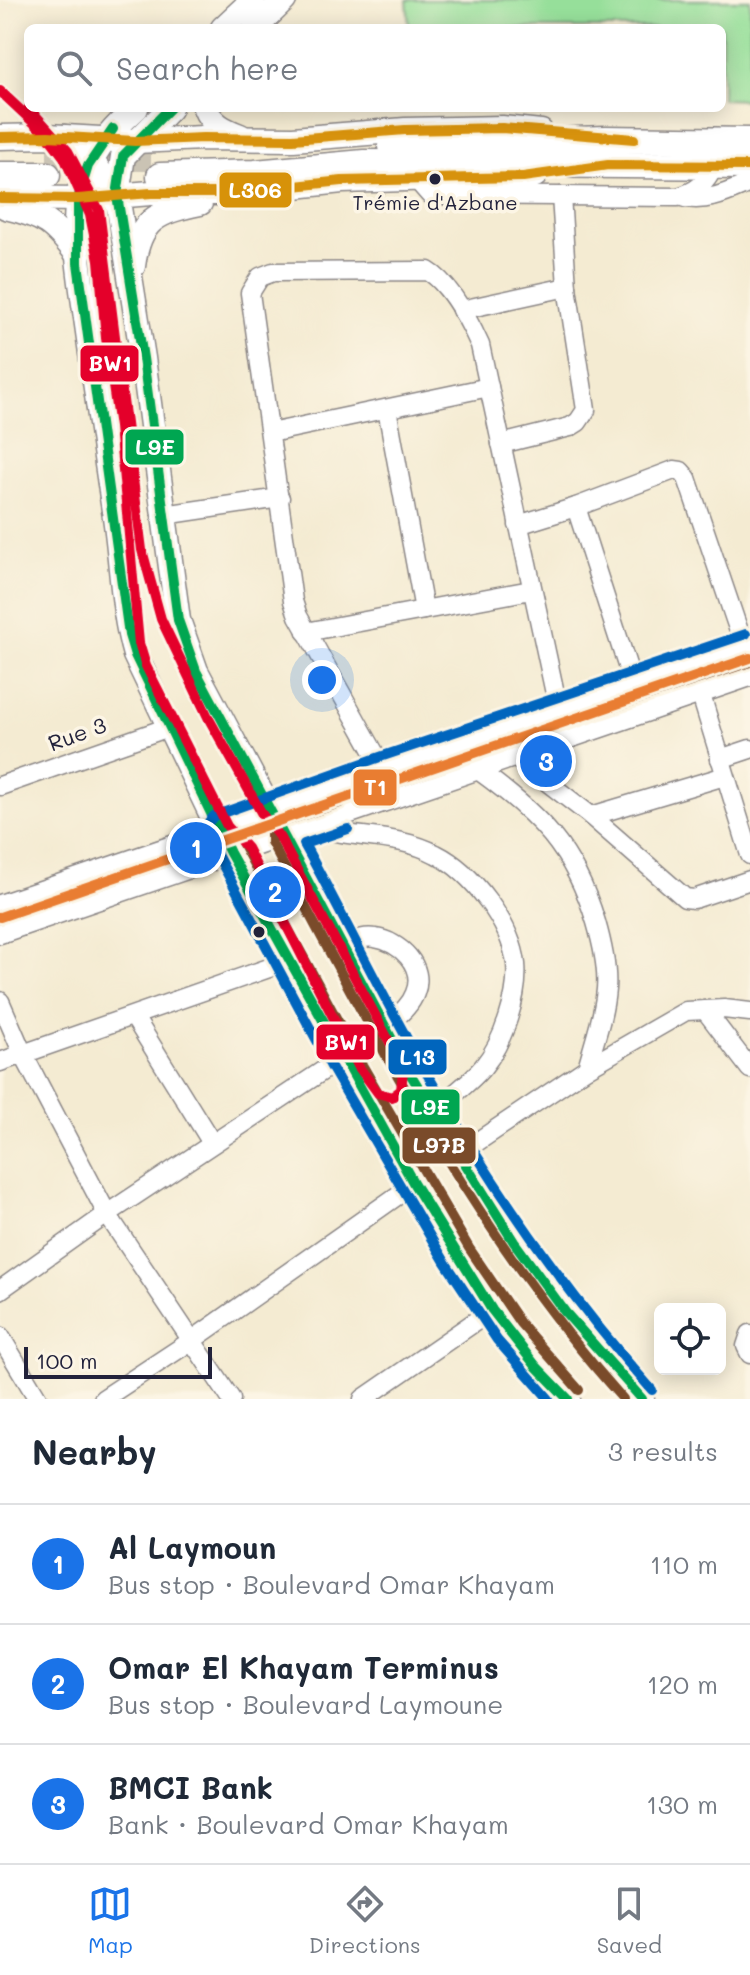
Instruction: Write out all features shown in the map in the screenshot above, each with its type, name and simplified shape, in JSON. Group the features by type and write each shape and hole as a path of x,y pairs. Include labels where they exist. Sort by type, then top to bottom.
{"highway":[{"path":"157,176 260,158 355,148 606,139 750,141"},
{"path":"0,157 58,152"},
{"path":"0,175 58,152"},
{"path":"157,176 255,173 364,163 750,166"}],"main road":[{"path":"227,24 253,0"},
{"path":"259,24 284,0"},
{"path":"58,152 128,112"},
{"path":"133,112 105,161 78,255 129,635 135,655 230,853 414,1184 492,1310 536,1366 568,1399"},
{"path":"0,198 33,198 105,161 165,112"},
{"path":"208,112 224,130 246,138"},
{"path":"0,137 105,161 246,138 293,139 405,130 502,128 606,139"},
{"path":"105,161 131,178 157,176 229,193"},
{"path":"105,161 117,195 178,620 186,648 386,1027 459,1154 514,1242 557,1301 595,1349 642,1399"},
{"path":"105,161 117,195"},
{"path":"131,280 136,246 143,229 154,217 165,210 229,193 342,181 523,177 608,165"},
{"path":"117,195 157,176"},
{"path":"0,205 48,220 78,255"}],"street":[{"path":"678,197 697,191 714,166"},
{"path":"416,179 430,195 678,197 697,200 727,195 750,183"},
{"path":"501,444 570,427 584,415 586,406 567,287 561,196"},
{"path":"384,770 306,632 293,601 250,293 260,277 273,272 428,271 441,282 471,323 480,345 559,712"},
{"path":"461,310 567,287"},
{"path":"270,433 489,387"},
{"path":"387,409 424,610"},
{"path":"0,904 384,770 748,648 687,478 681,471 674,470 518,525"},
{"path":"164,515 280,498"},
{"path":"576,507 634,687"},
{"path":"306,632 531,590"},
{"path":"0,934 750,677"},
{"path":"701,695 722,767 745,819 750,855"},
{"name":"Rue 3","path":"0,786 169,727"},
{"path":"591,816 722,767 750,749"},
{"path":"516,758 591,816 685,898 694,899 750,880"},
{"path":"478,770 520,801 547,828 570,857 589,897 603,945 606,988 587,1068"},
{"path":"312,827 402,842 436,853 488,899 505,930 516,964 512,1005 500,1039 485,1066 433,1111"},
{"path":"343,945 364,937 393,943 414,966 416,992 405,1009 386,1027"},
{"path":"0,1062 289,961"},
{"path":"0,1001 23,1054 107,1214 231,1399"},
{"path":"705,1010 750,1069"},
{"path":"459,1154 587,1068 686,1011 750,1012"},
{"path":"134,1017 212,1143"},
{"path":"0,1290 107,1214 342,1058"},
{"path":"103,1399 414,1184"},
{"path":"363,1399 492,1310"},
{"path":"750,1334 746,1346 750,1354"},
{"path":"0,1336 38,1399"}],"green space":[{"path":"407,0 750,0 750,100 726,99 726,24 409,24"}],"tunnel":[{"path":"47,157 160,158"}],"transit line":[{"name":"BW1","path":"0,91 48,136 64,157 90,215 99,260 119,427 139,643 146,666 227,826 247,848 358,1066 378,1093 392,1097 401,1090 403,1071 395,1052 280,838 262,814 209,719 161,619 142,550 99,210 68,151 33,112"},
{"name":"L9E","path":"166,112 123,156 117,195 143,358 178,620 196,671 411,1075 459,1154 514,1242 565,1312 642,1399"},
{"name":"L306","path":"0,137 48,136 135,141 293,139 405,130 502,128 634,139"},
{"name":"L9E","path":"113,129 88,166 78,199 78,263 129,635 135,655 230,853 414,1184 492,1310 536,1366 568,1399"},
{"name":"L306","path":"0,198 78,199 151,193 229,193 342,181 523,177 608,165 750,166"},
{"name":"L13","path":"549,1399 497,1340 445,1262 330,1065 207,836 206,825 214,816 380,757 746,634"},
{"name":"T1","path":"0,917 750,658"},
{"name":"L97B","path":"579,1390 520,1323 469,1248 354,1051 239,837 389,783 750,662"},
{"name":"L97B","path":"340,803 277,824 271,831 271,842 389,1060 474,1201 569,1335 623,1399"},
{"name":"L13","path":"348,829 304,844 401,1027 441,1098 524,1228 586,1311 652,1390"}],"place":[{"name":"Trémie d'Azbane","path":"435,179"},
{"name":"BMCI Bank","path":"546,761"},
{"name":"Al Laymoun","path":"196,848"},
{"name":"Omar El Khayam Terminus","path":"275,892"}]}
